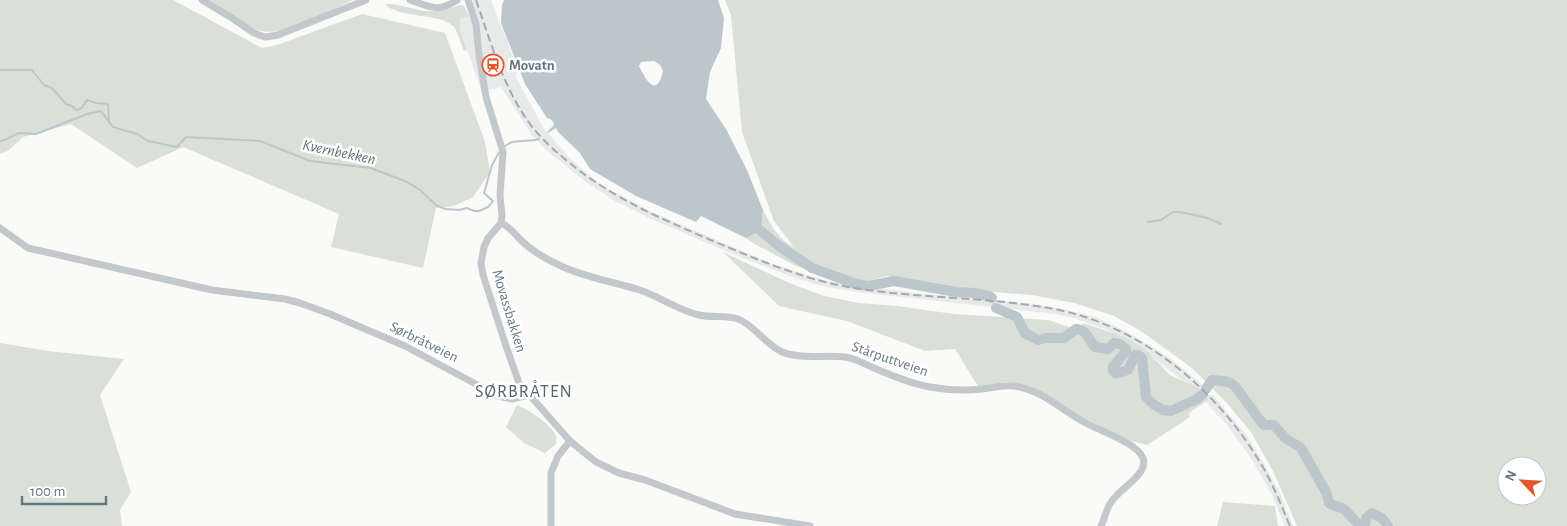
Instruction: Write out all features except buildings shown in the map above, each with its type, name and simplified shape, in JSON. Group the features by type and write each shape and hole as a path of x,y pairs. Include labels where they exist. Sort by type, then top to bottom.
{"street":[{"path":"202,0 254,33 266,37 278,35 366,0"},
{"path":"410,0 440,9 447,7 457,0"},
{"path":"468,0 476,24 486,97 502,150 501,222"},
{"name":"Movassbakken","path":"501,222 488,238 480,263 515,374 519,383 529,395"},
{"name":"Stårputtveien","path":"501,222 509,227 531,249 562,267 639,290 699,315 722,316 739,320 747,324 765,341 786,353 847,357 905,380 929,387 971,389 1015,386 1050,400 1084,422 1128,445 1139,452 1142,457 1144,462 1142,470 1113,498 1101,526"},
{"name":"Sørbråtveien","path":"0,228 28,248 212,290 285,298 330,314 405,346 498,396 512,399 529,395"},
{"path":"529,395 570,441 596,462 619,473 645,480 735,514 810,526"},
{"path":"551,526 551,473 558,456 570,441"}],"shaded area":[{"path":"0,0 173,0 262,48 277,45 362,14 445,33 485,142 490,172 473,197 454,206 436,208 423,268 331,247 339,214 183,147 137,168 71,124 23,137 8,151 0,154"},
{"path":"205,0 353,0 318,18 292,28 267,32 255,29 236,20"},
{"path":"471,0 491,0 518,69 516,77 544,129 571,159 606,188 652,212 773,264 827,281 915,293 1027,303 1096,317 1123,330 1171,359 1204,386 1203,389 1209,395 1213,395 1247,436 1259,455 1279,491 1293,526 1285,526 1272,495 1253,461 1227,425 1205,401 1147,352 1105,329 1056,314 864,293 826,287 798,279 730,253 615,201 586,182 545,149 532,135 501,87 482,92 460,30 460,19 476,14"},
{"path":"504,0 718,0 724,18 721,48 710,72 706,99 726,129 747,170 763,210 761,231 746,238 701,216 696,222 636,196 590,169 580,153 556,128 548,133 554,123 547,118 525,84 501,23","holes":["654,61 660,65 663,71 660,79 657,84 651,84 639,66 641,62"]},
{"path":"725,0 1567,0 1567,526 1297,526 1273,471 1251,432 1225,401 1192,368 1141,331 1114,316 1074,303 1032,295 967,290 887,276 864,282 834,276 827,272 831,276 796,266 751,242 746,238 761,231 763,210 780,236 794,247 774,221 742,132 731,15"},
{"path":"385,4 424,11 441,11 461,5 464,6 469,16 460,19 460,30 467,50 464,51 453,26 447,22 399,12"},
{"path":"723,252 787,282 824,296 859,303 954,314 1048,320 1078,330 1083,323 1124,337 1145,349 1170,375 1200,389 1208,400 1189,413 1190,417 1147,445 1127,440 1018,384 1004,382 979,388 955,349 925,351 847,321 779,306"},
{"path":"0,343 48,351 124,359 100,395 131,492 120,510 122,526 0,526"},
{"path":"517,405 539,418 554,432 556,444 545,453 524,443 506,427"},
{"path":"1223,502 1275,506 1278,526 1217,526"}],"waterway":[{"path":"0,70 32,70 44,85 52,88 66,104 76,110 82,108 87,100 108,104 109,123"},
{"name":"Kvernbekken","path":"0,141 19,133 36,134 87,114 101,111 113,127 137,134 148,141 177,147 186,137 260,141 310,161 371,168 407,182 420,190 436,205 445,209 459,210 467,208 474,211 488,207 493,201 484,193 492,165 500,151"},
{"name":"Kvernbekken","path":"503,148 516,141 539,139"},
{"path":"1148,222 1161,220 1173,212 1180,212 1208,218 1221,224"},
{"path":"761,231 779,246 812,268 856,284 868,286 894,281 956,292 974,293 992,298"},
{"path":"996,308 1017,317 1025,333 1038,340 1064,338 1076,329 1083,331 1095,347 1108,349"},
{"path":"1108,349 1114,343 1126,349 1113,367 1115,373 1128,370 1135,355 1142,358 1146,397 1163,410 1171,411 1197,399 1203,394"},
{"path":"1206,389 1212,380 1227,382 1235,386 1264,425 1274,425 1285,438 1301,448 1326,492 1329,503 1344,509 1360,526"},
{"path":"1365,526 1366,518 1372,513 1382,518 1388,526"}],"railway":[{"path":"476,0 505,80 530,124 544,141 560,155 604,188 657,216 713,241 804,276 861,289 910,295 985,300 1059,310 1090,319 1120,331 1149,347 1176,366 1201,388 1223,412 1261,464 1290,526"}],"place":[{"name":"Movatn","path":"493,65"}],"district":[{"name":"SØRBRÅTEN","path":"524,392"}]}
